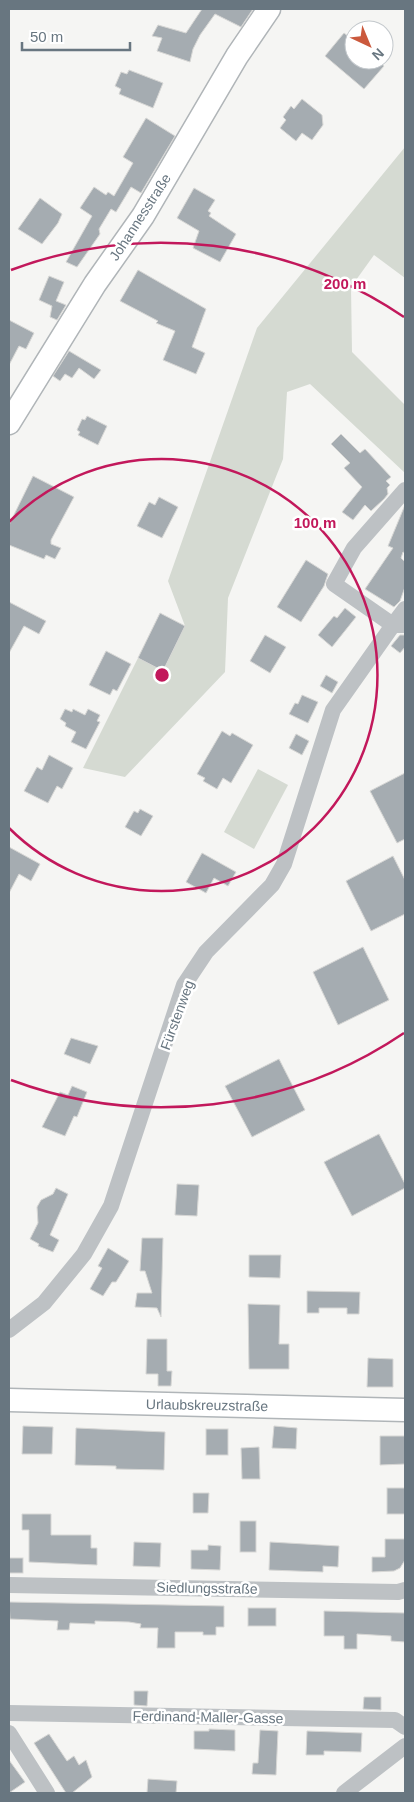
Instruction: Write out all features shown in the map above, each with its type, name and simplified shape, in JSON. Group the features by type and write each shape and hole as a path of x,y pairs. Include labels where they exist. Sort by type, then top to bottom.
{"main road":[{"name":"Johannesstraße","path":"9,423 95,284 143,216 237,56 269,9"},
{"name":"Urlaubskreuzstraße","path":"9,1400 405,1410"}],"street":[{"path":"399,625 334,584 354,548 405,490"},
{"name":"Fürstenweg","path":"9,1330 44,1303 84,1254 111,1206 184,985 206,952 272,885 284,864 333,710 399,625 405,609"},
{"name":"Siedlungsstraße","path":"9,1585 398,1592 405,1590"},
{"name":"Ferdinand-Maller-Gasse","path":"9,1713 395,1720 405,1727"},
{"path":"9,1733 47,1793"},
{"path":"344,1793 405,1746"}],"shaded area":[{"path":"405,147 405,278 374,255 351,287 352,352 405,405 405,473 310,384 287,392 283,459 228,598 225,672 125,777 83,768 138,658 163,671 185,626 168,581 257,328"},
{"path":"258,769 288,785 254,849 224,832"}],"building":[{"path":"202,9 253,9 241,27 215,14 200,35 193,49 190,62 157,51 162,38 152,36 158,25 186,33"},
{"path":"344,33 344,70 381,70 364,89 325,56"},
{"path":"129,70 163,83 153,108 119,94 121,89 115,86 121,72 127,74"},
{"path":"302,99 322,115 323,125 312,140 302,133 296,141 280,128 286,120 283,117 291,106 294,109"},
{"path":"146,118 175,136 141,193 131,187 116,212 111,209 99,229 100,234 77,267 66,262 92,216 80,208 94,187 106,195 108,192 114,196 133,163 123,157"},
{"path":"194,188 215,200 208,211 211,213 209,216 236,234 220,262 193,248 199,231 177,218"},
{"path":"40,198 62,214 58,223 42,244 18,229"},
{"path":"138,270 206,309 192,347 205,353 196,374 163,360 175,331 156,323 158,321 120,301"},
{"path":"49,276 64,282 56,301 66,305 57,320 50,317 52,306 39,300"},
{"path":"9,320 34,333 26,349 19,346 9,365"},
{"path":"69,351 101,370 94,379 79,368 72,378 65,374 60,381 53,376"},
{"path":"87,416 107,426 98,445 78,435 80,432 77,430 82,419 85,420"},
{"path":"341,434 360,453 365,449 391,477 386,481 390,485 387,488 388,494 384,499 371,511 365,505 353,520 342,512 362,487 344,468 350,463 331,444"},
{"path":"33,476 74,497 51,540 51,544 61,548 55,559 46,555 44,559 9,545 9,525"},
{"path":"159,497 178,507 162,538 137,526 149,502 155,505"},
{"path":"405,505 405,553 403,552 401,558 405,562 405,587 400,601 394,607 365,589 393,548 388,546"},
{"path":"306,560 328,574 324,586 301,622 277,607"},
{"path":"9,602 46,621 39,634 24,626 9,653"},
{"path":"345,608 356,617 332,647 318,635 334,616 337,618"},
{"path":"160,613 185,626 163,671 138,658"},
{"path":"265,635 286,647 270,673 250,661"},
{"path":"400,635 405,635 405,647 400,653 391,646"},
{"path":"106,651 131,664 117,691 113,689 110,695 89,685"},
{"path":"326,675 338,682 332,693 320,686"},
{"path":"302,695 318,702 308,723 289,714 295,703 298,704"},
{"path":"65,709 72,712 73,709 85,715 88,709 100,715 97,721 100,722 86,749 71,742 76,732 65,726 66,723 60,719"},
{"path":"222,731 230,736 232,733 253,745 231,783 223,778 217,789 203,781 205,778 197,774"},
{"path":"296,734 309,741 302,755 289,748"},
{"path":"49,755 73,768 62,789 57,786 48,803 24,791 37,767 42,770"},
{"path":"405,773 405,839 397,843 370,791"},
{"path":"140,809 153,816 141,836 125,827 134,811 138,813"},
{"path":"9,847 40,864 31,881 19,874 9,893"},
{"path":"202,853 236,872 228,886 214,878 206,893 186,882"},
{"path":"393,856 405,880 405,914 371,931 346,881"},
{"path":"363,947 389,1000 338,1025 313,972"},
{"path":"71,1038 98,1046 90,1064 64,1054"},
{"path":"279,1059 305,1110 252,1137 225,1086"},
{"path":"72,1086 87,1092 77,1117 74,1116 65,1136 42,1127 60,1092 68,1095"},
{"path":"379,1134 405,1184 405,1188 352,1216 324,1162"},
{"path":"177,1184 199,1185 197,1216 175,1215"},
{"path":"56,1188 68,1194 50,1235 59,1240 53,1252 38,1246 39,1244 30,1239 38,1223 37,1207 41,1200 53,1194"},
{"path":"142,1238 163,1238 161,1317 157,1308 135,1307 137,1293 152,1293 145,1271 140,1271"},
{"path":"108,1248 129,1261 116,1282 112,1282 103,1296 90,1289 102,1268 98,1266"},
{"path":"249,1255 281,1255 280,1278 249,1277"},
{"path":"307,1291 360,1292 359,1314 347,1314 347,1308 319,1308 319,1313 307,1313"},
{"path":"248,1304 280,1305 279,1344 289,1344 289,1369 249,1369"},
{"path":"147,1339 167,1339 167,1371 172,1371 171,1386 158,1386 158,1374 146,1374"},
{"path":"368,1358 393,1359 393,1387 367,1387"},
{"path":"23,1426 53,1427 52,1454 22,1454"},
{"path":"274,1426 297,1428 296,1449 272,1448"},
{"path":"76,1428 165,1432 164,1470 116,1469 116,1466 75,1465"},
{"path":"206,1429 228,1429 228,1455 206,1455"},
{"path":"380,1436 405,1436 405,1464 380,1465"},
{"path":"259,1447 260,1479 242,1479 241,1448"},
{"path":"387,1488 405,1488 405,1514 387,1514"},
{"path":"193,1493 209,1493 208,1513 193,1513"},
{"path":"22,1514 51,1514 51,1535 91,1535 91,1548 97,1548 97,1565 29,1562 29,1530 22,1530"},
{"path":"240,1521 256,1521 256,1552 240,1552"},
{"path":"385,1539 405,1539 405,1560 400,1568 394,1571 372,1572 372,1557 385,1557"},
{"path":"134,1542 161,1543 160,1567 133,1566"},
{"path":"270,1542 339,1546 338,1567 323,1566 323,1572 269,1570"},
{"path":"208,1545 221,1546 220,1570 191,1569 191,1550 208,1550"},
{"path":"9,1558 23,1558 23,1573 9,1573"},
{"path":"9,1602 224,1606 224,1627 216,1627 216,1635 203,1635 203,1632 175,1632 175,1648 157,1648 158,1628 140,1628 141,1624 129,1622 95,1621 95,1624 70,1623 69,1630 57,1630 58,1621 10,1619"},
{"path":"248,1608 276,1608 276,1626 248,1626"},
{"path":"324,1611 405,1613 405,1642 391,1641 391,1636 357,1634 357,1649 344,1649 344,1636 324,1636"},
{"path":"134,1691 148,1691 147,1706 134,1705"},
{"path":"364,1697 381,1697 381,1710 363,1709"},
{"path":"209,1729 235,1730 235,1751 194,1749 194,1731 209,1731"},
{"path":"260,1730 278,1731 276,1775 252,1774 253,1763 258,1763"},
{"path":"307,1731 362,1733 361,1752 324,1751 324,1755 306,1755"},
{"path":"49,1734 67,1761 74,1756 79,1765 86,1760 92,1777 72,1793 66,1793 34,1743"},
{"path":"9,1760 25,1782 9,1793"},
{"path":"148,1779 177,1781 176,1793 147,1793"}]}
